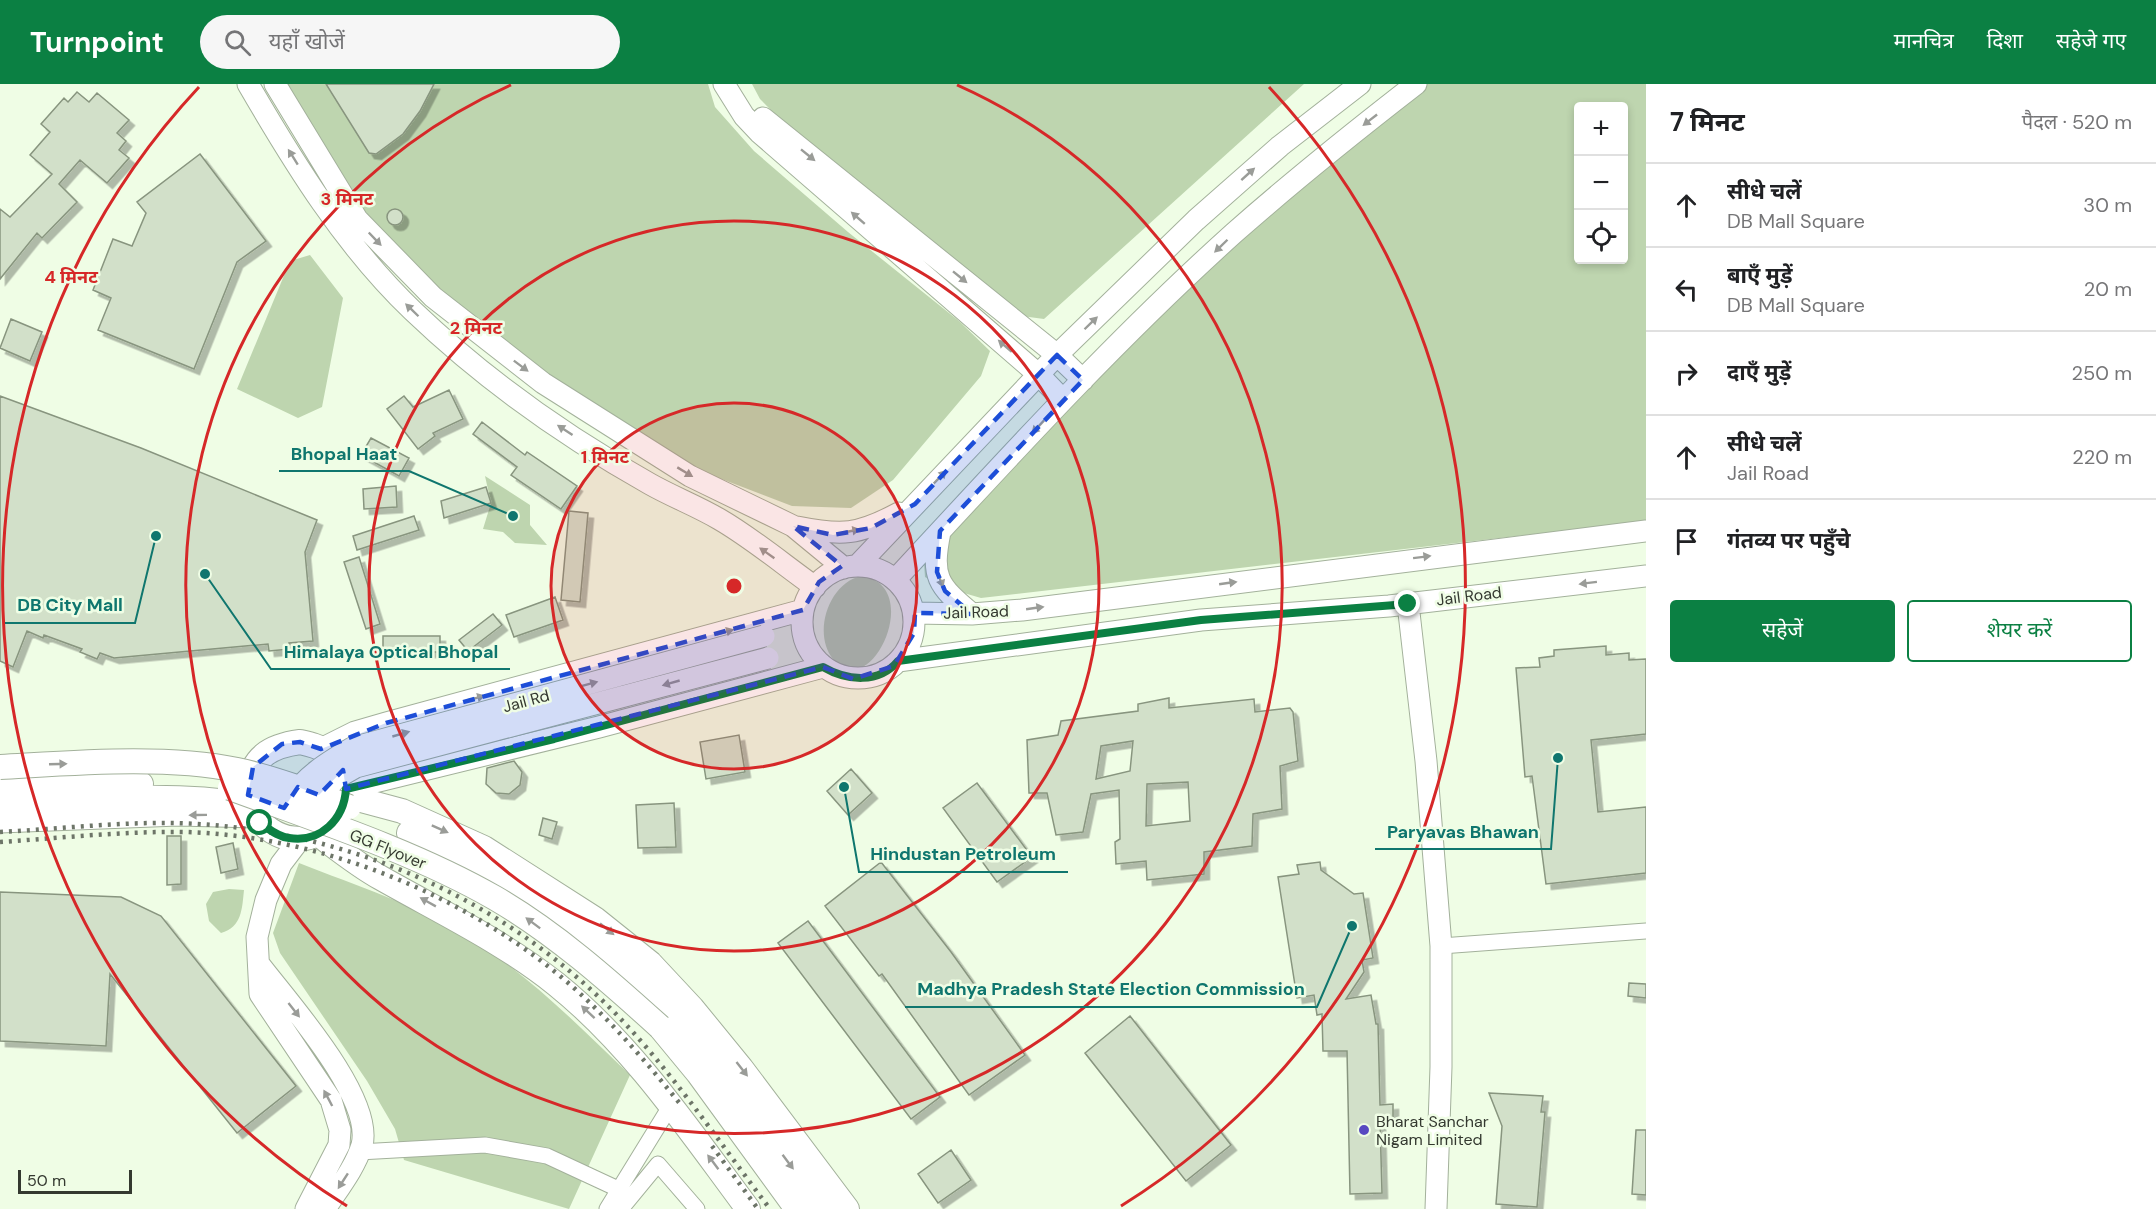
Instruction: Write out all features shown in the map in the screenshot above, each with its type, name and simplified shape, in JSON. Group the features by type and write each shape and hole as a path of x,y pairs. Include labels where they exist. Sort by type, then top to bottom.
{"main road":[{"path":"248,84 311,185 354,247 412,311 455,349 541,414 651,485 720,519 815,587"},
{"path":"275,84 357,219 433,297 543,383 670,463 794,526 850,567"},
{"path":"724,84 744,116 759,133 1039,375 1063,400"},
{"path":"739,84 751,105 765,120 1058,355 1083,380"},
{"path":"850,567 915,504 1058,355 1196,220 1280,146 1360,84"},
{"path":"896,580 1063,400 1233,234 1341,143 1416,84"},
{"path":"794,526 833,535 871,528 915,504"},
{"path":"940,531 934,562 937,572 945,591 972,614"},
{"name":"Jail Road","path":"914,613 972,614 1023,610 1646,531"},
{"path":"850,567 882,571 896,580 906,592 914,613 914,633 894,666 865,679 837,675 823,667 812,656 801,628 803,610 815,587 832,573 850,567"},
{"name":"Jail Road","path":"898,661 1201,620 1408,604 1646,576"},
{"path":"1408,604 1426,761 1441,946 1441,1067 1436,1209"},
{"path":"321,748 355,732 386,723 803,610"},
{"name":"Jail Rd","path":"306,1209 339,1145 340,1130 331,1100 260,993 257,937 266,900 281,864 302,824 309,791 320,767 352,748 764,636 779,616"},
{"name":"Jail Rd","path":"309,791 356,767 768,658 774,661 785,677"},
{"path":"346,792 823,667"},
{"path":"0,805 214,799 252,811 273,832 287,838 302,824 330,827 342,810 346,792 338,764 321,748 300,742 282,744 268,752 253,767 252,811"},
{"name":"GG Flyover","path":"0,767 171,763 236,770 309,791 478,865 515,887 633,975 660,1002 734,1089 824,1209"},
{"name":"GG Flyover","path":"0,786 199,785 230,788 302,824 404,854 494,897 525,917 600,974 660,1027 698,1073 797,1209"},
{"path":"346,792 402,811 484,848 595,919 650,963 692,1008 741,1068 848,1209"},
{"path":"0,822 252,811"},
{"path":"302,824 379,878 472,926 556,984 592,1016 635,1061 671,1105 748,1209"},
{"path":"259,964 341,1073 361,1119 362,1144 359,1152 325,1209"}],"street":[{"path":"1441,946 1646,931"},
{"path":"607,1209 671,1105"},
{"path":"359,1152 485,1145 548,1156 618,1189"},
{"path":"621,1209 658,1164 697,1209"}],"highlighted area":[{"path":"1057,355 1083,380 940,531 937,572 945,591 972,614 915,613 914,633 894,666 853,679 823,667 346,789 343,770 319,795 298,787 284,808 248,795 253,767 282,744 300,742 321,749 386,723 803,610 819,582 842,566 793,526 833,535 871,528 915,504"}],"green space":[{"path":"285,84 708,84 715,107 754,151 848,232 959,321 990,351 981,376 893,480 851,508 792,506 706,473 565,387 454,305 370,220"},
{"path":"752,84 1304,84 1044,319 1007,314 812,152 760,99"},
{"path":"1419,84 1646,84 1646,521 981,598 943,587 925,577 924,563 1114,349"},
{"path":"310,255 343,298 322,407 298,418 237,389 290,261"},
{"path":"485,476 530,505 530,525 547,545 515,543 503,532 483,529 491,503"},
{"path":"861,576 880,584 889,599 891,618 886,638 876,656 863,667 848,669 833,659 827,648 824,623 827,610 840,588"},
{"path":"299,863 409,906 451,927 493,953 534,986 630,1075 569,1209 404,1160 395,1129 367,1081 280,953 273,933"},
{"path":"229,889 244,890 240,916 233,926 221,933 209,921 206,904 213,892"}],"building":[{"path":"326,84 434,84 420,111 403,134 376,154 369,153"},
{"path":"77,92 89,102 97,93 129,120 117,133 126,141 119,150 129,158 107,183 80,160 59,184 77,202 42,238 37,233 0,279 0,209 10,217 52,174 30,155 50,132 41,124 64,98 68,102"},
{"path":"200,154 266,241 237,262 194,369 98,330 111,298 93,290 113,239 132,246 146,213 137,202"},
{"path":"395,209 403,217 395,225 387,217"},
{"path":"11,319 42,332 30,361 0,348"},
{"path":"449,390 463,419 433,433 435,436 418,449 387,409 404,396 413,407"},
{"path":"0,396 141,448 317,520 305,552 313,641 289,643 290,649 269,651 268,644 114,658 100,653 97,659 80,652 82,649 27,631 13,667 0,661"},
{"path":"482,422 525,455 527,452 577,486 561,509 511,475 517,467 473,434"},
{"path":"371,438 409,458 399,476 361,455"},
{"path":"396,486 397,507 364,509 363,489"},
{"path":"486,487 491,503 444,518 441,501"},
{"path":"569,511 588,513 580,602 561,600"},
{"path":"414,516 419,530 357,550 353,536"},
{"path":"359,557 380,624 366,629 344,562"},
{"path":"555,597 563,620 514,637 506,615"},
{"path":"493,614 502,625 468,651 459,640"},
{"path":"383,636 440,636 440,652 383,652"},
{"path":"1606,646 1606,655 1629,653 1629,660 1646,659 1646,734 1591,740 1598,812 1646,807 1646,873 1546,884 1532,776 1525,777 1516,668 1540,667 1539,658 1554,656 1554,650"},
{"path":"1169,698 1169,708 1254,699 1255,712 1290,708 1293,712 1298,761 1280,766 1282,809 1253,814 1252,846 1204,852 1204,874 1147,880 1146,861 1116,864 1115,842 1120,839 1119,790 1091,794 1083,832 1056,835 1047,793 1029,793 1027,740 1058,735 1061,721 1138,711 1138,704","holes":["1133,741 1130,771 1096,779 1101,746","1188,782 1190,821 1146,826 1147,784"]},
{"path":"739,735 745,772 706,779 700,742"},
{"path":"514,761 522,772 520,785 509,794 496,793 486,784 487,768"},
{"path":"851,769 872,793 848,815 827,791"},
{"path":"977,783 1032,857 997,882 943,808"},
{"path":"674,803 676,847 638,848 636,805"},
{"path":"543,818 557,822 552,839 539,835"},
{"path":"167,836 181,836 181,884 167,885"},
{"path":"233,843 238,869 221,873 216,847"},
{"path":"881,862 951,952 1025,1055 969,1095 882,974 879,976 825,906"},
{"path":"1320,862 1321,870 1354,894 1363,893 1373,958 1362,960 1364,972 1346,999 1371,995 1376,1024 1378,1024 1380,1105 1393,1104 1393,1121 1380,1121 1382,1193 1350,1194 1347,1051 1323,1051 1322,1014 1317,1015 1314,995 1297,998 1278,877 1299,874 1297,865"},
{"path":"0,892 121,897 161,916 296,1086 237,1133 110,974 106,1046 0,1041"},
{"path":"808,921 940,1097 911,1119 778,943"},
{"path":"1629,983 1646,984 1646,998 1628,996"},
{"path":"1130,1016 1231,1145 1186,1181 1085,1053"},
{"path":"1489,1093 1543,1096 1541,1112 1545,1112 1537,1207 1496,1204 1502,1126"},
{"path":"1636,1130 1646,1130 1646,1195 1632,1194"},
{"path":"951,1150 971,1180 938,1203 918,1174"}],"railway":[{"path":"0,832 153,823 237,827 297,838 356,854 414,875 469,902 521,935 571,972 616,1014 677,1084 770,1209"},
{"path":"0,842 163,832 238,836 290,845 342,859 393,877 443,900 490,926 534,955 603,1016 681,1105"},
{"path":"712,1146 758,1209"}],"place":[{"name":"Bhopal Haat","path":"513,516"},
{"name":"DB City Mall","path":"156,536"},
{"name":"Himalaya Optical Bhopal","path":"205,574"},
{"name":"Paryavas Bhawan","path":"1558,758"},
{"name":"Hindustan Petroleum","path":"844,787"},
{"name":"Madhya Pradesh State Election Commission","path":"1352,926"},
{"name":"Bharat Sanchar Nigam Limited","path":"1364,1130"}],"route":[{"path":"260,823 287,838 300,839 318,834 330,827 342,810 346,789 554,739 823,667 837,675 865,679 894,666 898,661 954,652 1201,620 1408,604"}]}
